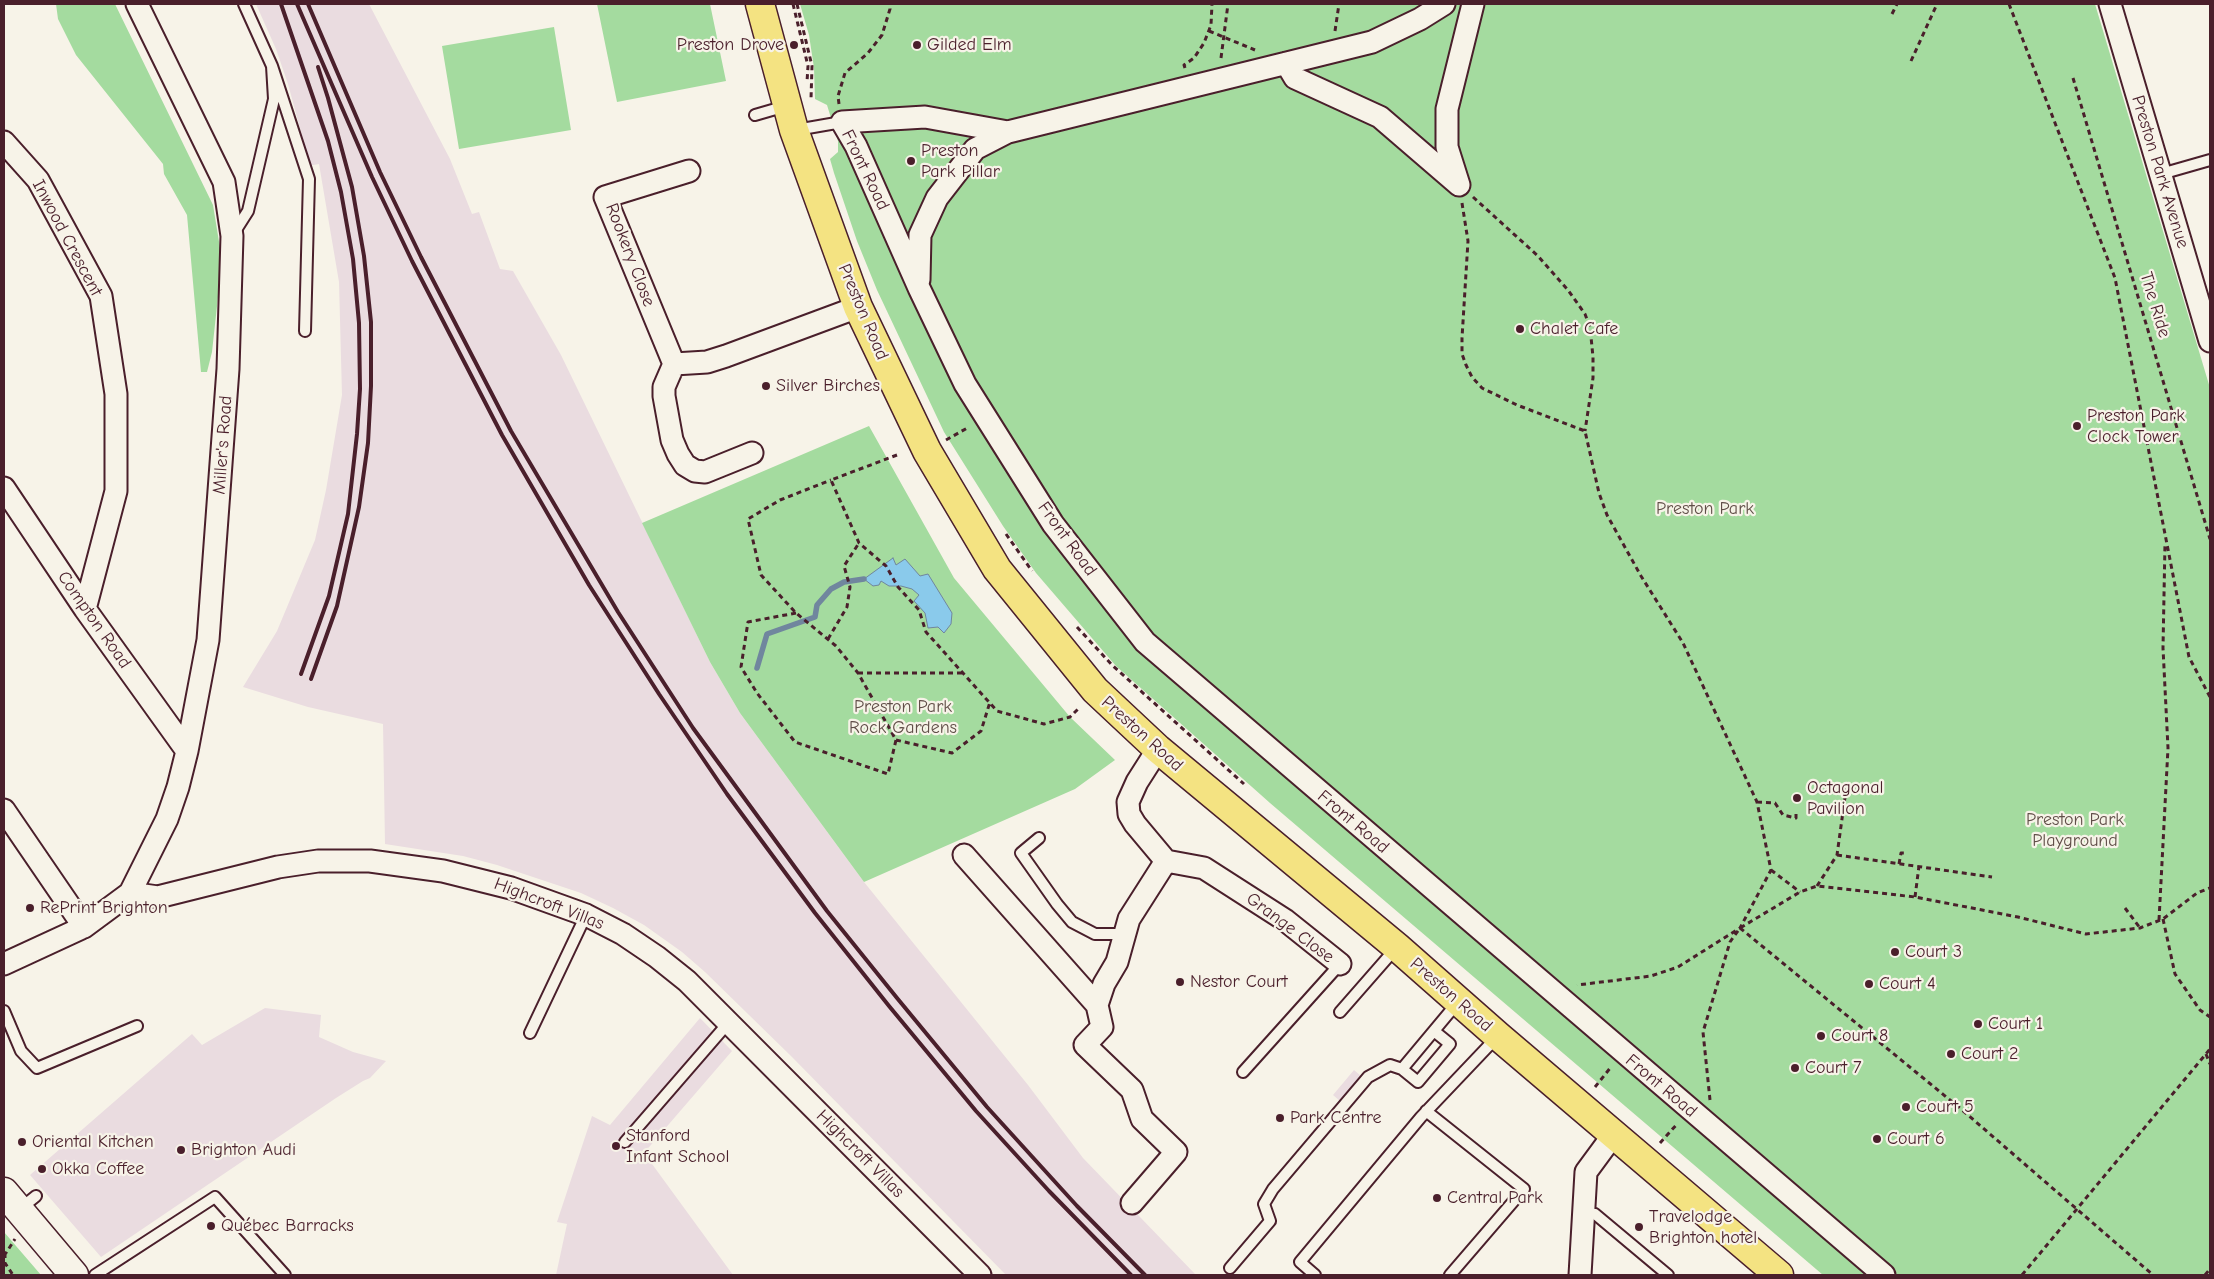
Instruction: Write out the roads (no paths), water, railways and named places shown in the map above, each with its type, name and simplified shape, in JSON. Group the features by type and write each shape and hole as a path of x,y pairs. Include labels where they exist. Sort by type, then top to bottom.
{"highway":[{"name":"Preston Road","path":"760,4 791,118 858,307 927,451 997,569 1096,690 1158,749 1396,947 1779,1275"}],"street":[{"name":"Miller's Road","path":"130,893 167,818 187,750 208,640 228,369 232,236 224,182 136,4"},
{"name":"Front Road","path":"918,288 920,235 937,198 975,149 1008,132 1372,42 1420,19 1444,4"},
{"path":"1286,62 1295,78 1380,117 1460,185 1447,147 1447,109 1473,4"},
{"name":"Preston Park Avenue","path":"2110,4 2210,341"},
{"name":"Front Road","path":"1008,132 925,117 842,122 856,146 918,288 965,384 1053,524 1145,642 1623,1054 1884,1275"},
{"name":"Inwood Crescent","path":"4,142 38,180 101,296 116,394 116,491 85,609"},
{"name":"Rookery Close","path":"674,364 605,198 689,171"},
{"path":"752,453 705,472 695,471 685,466 672,440 664,396 664,387 674,364 707,362 858,307"},
{"name":"Compton Road","path":"4,488 85,609 187,750"},
{"path":"1096,1005 1104,984 1117,962 1124,934 1137,904 1166,861 1135,824 1129,814 1128,802 1131,792 1158,749"},
{"path":"4,810 84,927"},
{"path":"964,855 1096,1005 1102,1027 1085,1045 1132,1090 1142,1119 1176,1152 1132,1203"},
{"name":"Highcroft Villas","path":"130,893 158,897 278,867 318,861 355,860 407,865 477,878 586,915 623,934 657,957 687,981 980,1275"},
{"name":"Grange Close","path":"1166,861 1204,868 1285,920 1340,964"},
{"path":"4,964 84,927 130,893"},
{"path":"1580,1275 1586,1172 1614,1134"},
{"path":"14,1198 74,1275"}],"lane":[{"path":"244,4 272,66 310,179 305,332"},
{"path":"232,236 248,211 274,99 272,66"},
{"path":"755,115 842,122"},
{"path":"2161,174 2210,160"},
{"path":"1039,838 1021,853 1072,922 1095,934 1124,934"},
{"path":"530,1033 586,915"},
{"path":"1340,1012 1396,947"},
{"name":"Grange Close","path":"1243,1072 1340,964"},
{"path":"1402,1069 1458,1002"},
{"path":"4,1011 21,1051 37,1068 137,1026"},
{"path":"625,1142 729,1022"},
{"path":"1230,1268 1270,1221 1264,1204 1273,1189 1368,1077 1390,1065 1402,1069 1418,1082 1450,1044 1434,1031"},
{"path":"1316,1275 1300,1262 1426,1111 1498,1036"},
{"path":"1426,1111 1524,1189 1450,1275"},
{"path":"95,1275 215,1197 285,1275"},
{"path":"1584,1212 1595,1214 1668,1275"}],"water":[{"path":"893,558 896,565 905,559 920,576 928,574 952,613 951,624 944,633 938,627 928,628 925,613 914,601 919,595 912,589 901,586 889,586 881,581 879,585 873,586 864,579"}],"waterway":[{"path":"757,668 767,634 815,617 817,605 831,589 844,582 864,579"}],"railway":[{"path":"281,4 328,141 341,192 353,259 359,323 360,389 348,514 329,596 301,674"},
{"path":"297,4 372,177 412,261 502,435 589,585 659,694 727,794 815,913 889,1006 976,1111 1049,1191 1131,1275"},
{"path":"308,4 380,172 421,257 511,431 618,612 693,728 827,911 987,1107 1077,1206 1145,1275"},
{"path":"311,679 337,606 359,507 368,443 371,386 371,322 364,256 352,187 318,67"}],"place":[{"name":"Preston Drove","path":"794,45"},
{"name":"Gilded Elm","path":"917,45"},
{"name":"Preston Park Pillar","path":"911,161"},
{"name":"Chalet Cafe","path":"1520,329"},
{"name":"Silver Birches","path":"766,386"},
{"name":"Preston Park Clock Tower","path":"2077,426"},
{"name":"Octagonal Pavilion","path":"1797,798"},
{"name":"RePrint Brighton","path":"30,908"},
{"name":"Court 3","path":"1895,952"},
{"name":"Nestor Court","path":"1180,982"},
{"name":"Court 4","path":"1869,984"},
{"name":"Court 1","path":"1978,1024"},
{"name":"Court 8","path":"1821,1036"},
{"name":"Court 2","path":"1951,1054"},
{"name":"Court 7","path":"1795,1068"},
{"name":"Court 5","path":"1906,1107"},
{"name":"Park Centre","path":"1280,1118"},
{"name":"Court 6","path":"1877,1139"},
{"name":"Oriental Kitchen","path":"22,1142"},
{"name":"Stanford Infant School","path":"616,1146"},
{"name":"Brighton Audi","path":"181,1150"},
{"name":"Okka Coffee","path":"42,1169"},
{"name":"Central Park","path":"1437,1198"},
{"name":"Québec Barracks","path":"211,1226"},
{"name":"Travelodge Brighton hotel","path":"1639,1227"}],"park label":[{"name":"Preston Park","path":"1705,509"},
{"name":"Preston Park Rock Gardens","path":"903,718"},
{"name":"Preston Park Playground","path":"2075,830"}]}
